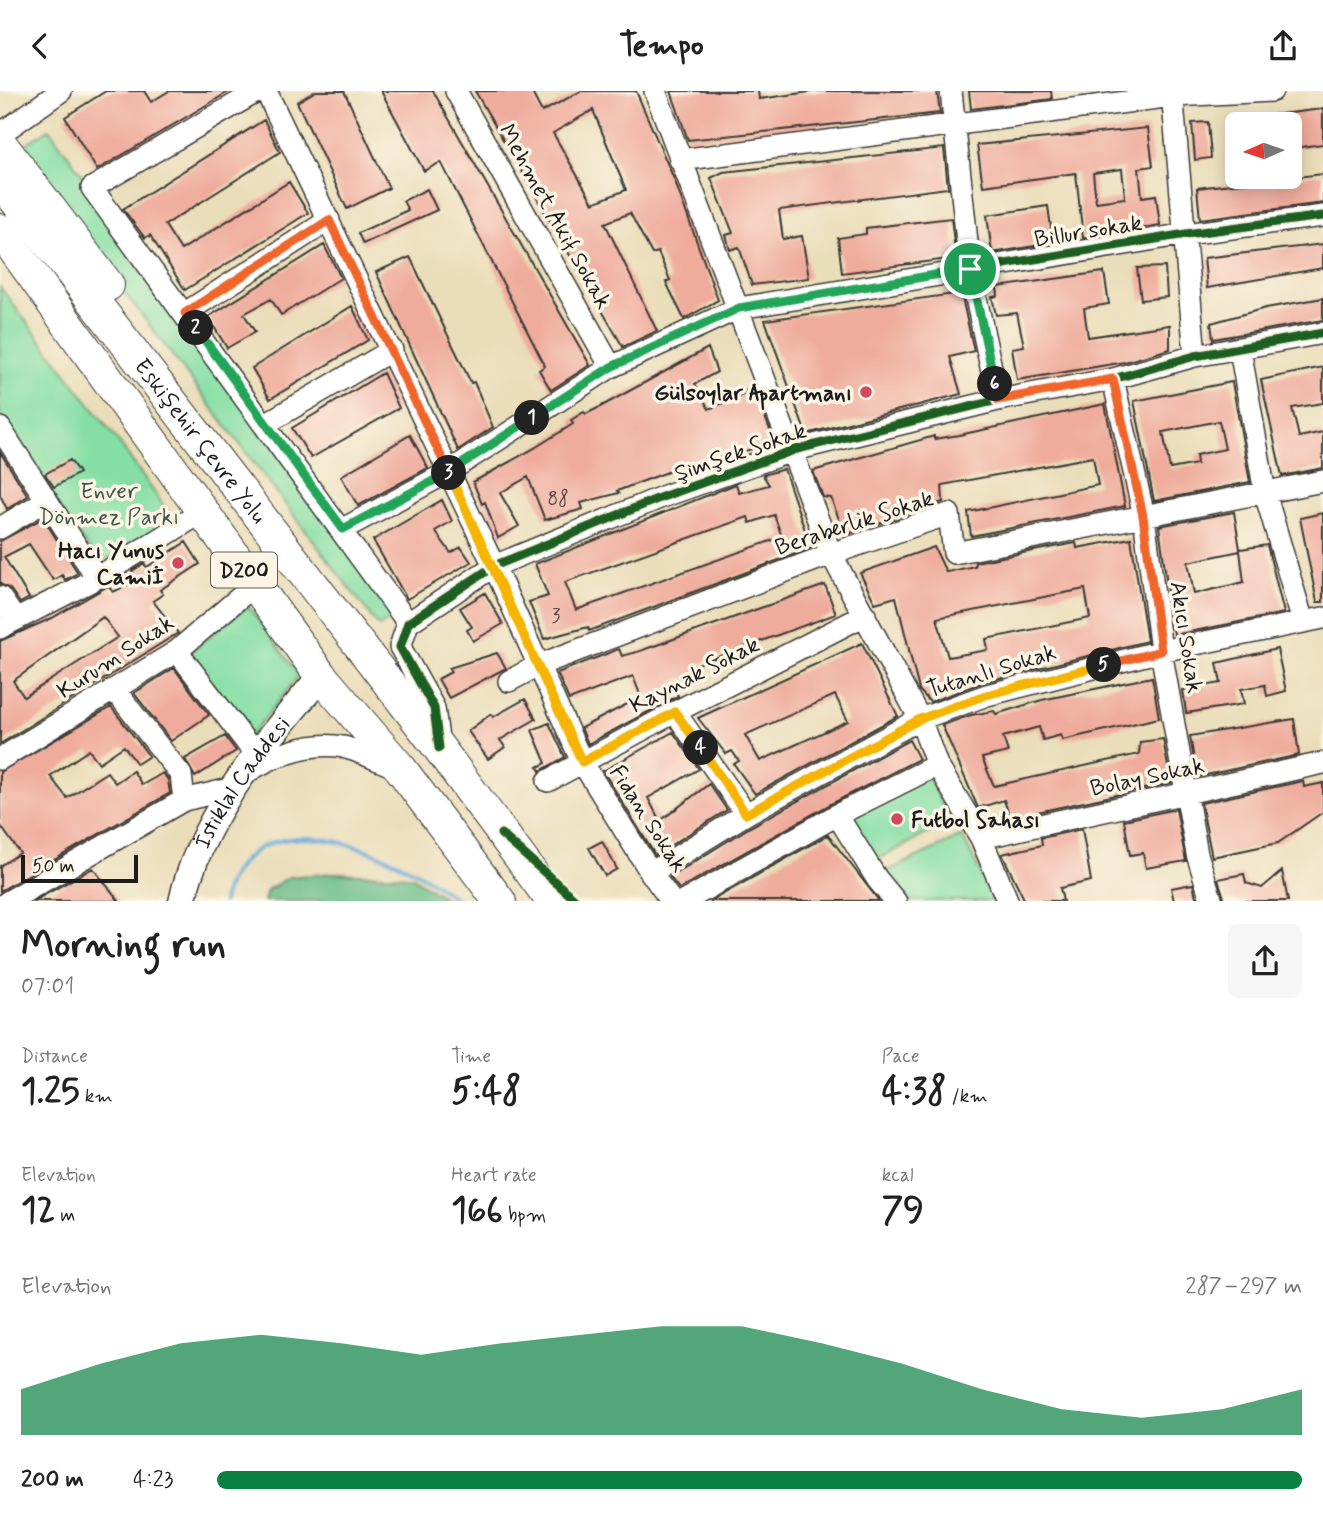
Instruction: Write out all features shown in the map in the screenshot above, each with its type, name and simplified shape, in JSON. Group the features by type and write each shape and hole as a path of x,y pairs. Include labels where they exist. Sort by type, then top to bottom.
{"highway":[{"path":"0,143 400,662 439,748"},
{"name":"Eskişehir Çevre Yolu","path":"0,180 439,748 500,834 553,901"},
{"name":"Eskişehir Çevre Yolu","path":"0,230 320,676 401,769 500,901"},
{"path":"0,264 239,577 252,587 320,676"},
{"path":"500,834 578,901"}],"main road":[{"name":"İstiklal Caddesi","path":"182,901 190,866 244,772 320,676"}],"street":[{"path":"0,134 61,91"},
{"path":"258,91 92,188 343,529 408,623 400,647 434,708 439,748"},
{"name":"Fidan Sokak","path":"266,91 494,566 582,762 651,873 672,901"},
{"name":"Mehmet Akif Sokak","path":"456,91 611,367"},
{"path":"655,91 794,450 831,554 920,719 937,765 981,838 1008,901"},
{"path":"951,91 970,269 998,400"},
{"path":"680,160 1172,94 1272,91"},
{"path":"1172,94 1195,356"},
{"path":"1186,234 1323,216"},
{"path":"185,313 329,220"},
{"name":"Billur sokak","path":"343,529 448,473 611,367 739,308 1186,234"},
{"name":"Şimşek Sokak","path":"408,623 494,566 662,497 794,450 998,400 1113,379 1195,356 1323,333"},
{"path":"1240,349 1265,493 1313,620"},
{"path":"265,423 392,351"},
{"name":"Akıcı Sokak","path":"1113,379 1143,516 1161,651 1197,854 1212,901"},
{"path":"0,428 97,577"},
{"name":"Beraberlik Sokak","path":"509,681 539,665 831,554 949,514 954,553 1323,481"},
{"path":"0,528 47,500"},
{"path":"0,597 7,624 97,577 194,517"},
{"name":"Kurum Sokak","path":"0,759 177,651 252,587"},
{"name":"Kaynak Sokak","path":"548,781 675,712 865,615"},
{"name":"Tutanlı Sokak","path":"651,873 746,814 920,719 986,695 1161,651 1313,620"},
{"path":"177,651 244,772"},
{"path":"114,689 181,775 184,800"},
{"path":"675,712 746,814"},
{"path":"7,901 184,800 272,757 309,747 342,747 401,769"},
{"name":"Bolay Sokak","path":"981,838 1187,795 1323,763"},
{"path":"683,901 837,815 937,765"},
{"path":"837,815 877,879 896,901"}],"green space":[{"path":"49,129 399,613 379,627 16,150"},
{"name":"Enver Dönmez Parkı","path":"0,287 115,437 173,519 101,563 71,526 0,415"},
{"path":"248,606 299,675 249,738 182,658"},
{"name":"Futbol Sahası","path":"926,771 950,822 868,864 842,816"},
{"path":"962,836 995,901 909,901 885,872"},
{"path":"334,873 411,876 449,901 264,901 267,890 289,877"}],"building":[{"path":"106,91 144,91 151,102 169,91 230,91 97,170 65,117"},
{"path":"316,91 344,91 389,188 347,209 297,102"},
{"path":"381,91 433,91 590,365 551,390 539,370 545,366 441,162 424,171"},
{"path":"475,91 531,91 542,112 581,91 636,91 674,179 718,300 684,319 666,282 670,280 658,252 652,254 630,213 605,223 657,331 623,347","holes":["593,110 626,190 593,203 553,133"]},
{"path":"671,91 758,91 759,99 817,91 937,91 940,113 688,140"},
{"path":"969,91 1051,91 1052,99 971,109"},
{"path":"1323,109 1323,144 1302,147 1302,112 1298,112"},
{"path":"264,120 280,152 165,225 181,250 289,182 308,213 185,290 150,235 145,238 123,209"},
{"path":"1208,122 1211,158 1195,160 1192,123"},
{"path":"1148,128 1153,166 1139,168 1142,197 1156,195 1160,225 1083,238 1076,173 983,186 977,145","holes":["1122,169 1125,198 1096,202 1093,173"]},
{"path":"944,148 948,188 779,210 783,239 802,236 809,278 752,285 739,247 730,250 726,235 733,233 711,178 723,172"},
{"path":"1323,174 1323,203 1200,219 1197,188 1225,185 1225,189 1302,189 1302,176"},
{"path":"427,189 437,210 363,244 358,233 408,210 403,201"},
{"path":"1048,206 1053,243 992,253 987,215"},
{"path":"951,218 956,258 842,273 838,238 866,234 866,228"},
{"path":"1323,244 1323,268 1207,288 1204,258"},
{"path":"324,245 341,278 281,315 271,299 244,314 255,332 227,348 208,317"},
{"path":"410,257 471,383 474,382 493,427 458,450 376,272"},
{"path":"1165,267 1167,297 1141,300 1137,268"},
{"path":"1104,272 1109,304 1084,308 1088,337 1170,325 1170,349 1125,362 1017,380 1012,348 1024,346 1017,313 996,315 992,297 998,296 997,287"},
{"path":"961,293 974,351 950,357 961,394 806,434 765,320"},
{"path":"1323,298 1323,320 1213,339 1211,323 1266,308"},
{"path":"352,306 368,340 270,399 252,368"},
{"path":"708,348 717,372 695,384 709,409 743,395 752,383 775,443 673,470 617,491 619,493 581,503 583,509 545,520 528,477 500,493 519,526 498,538 485,502 482,504 473,482 573,424 571,420 584,412 586,414 600,407"},
{"path":"1323,367 1323,403 1292,408 1299,437 1323,432 1323,468 1282,476 1261,380"},
{"path":"383,373 399,408 311,458 292,428"},
{"path":"1232,382 1250,482 1154,501 1134,401","holes":["1219,421 1225,449 1196,455 1197,464 1170,469 1163,432"]},
{"path":"1105,404 1125,506 971,536 968,512 1098,485 1093,457 942,485 943,502 845,535 831,498 823,497 813,471 934,436 934,439 959,435"},
{"path":"410,435 428,468 358,506 341,476"},
{"path":"0,452 28,496 7,509 0,495"},
{"path":"70,460 79,473 54,487 45,474"},
{"path":"784,469 811,548 589,631 588,627 544,639 529,602 548,596 535,564 736,484 739,493 769,485 763,475","holes":["774,515 782,537 576,610 565,582 748,517 750,523"]},
{"path":"442,500 452,521 435,531 451,553 461,547 471,562 407,599 373,540"},
{"path":"1234,512 1240,549 1267,545 1284,613 1174,635 1159,526","holes":["1240,551 1244,582 1194,594 1188,562"]},
{"path":"1323,513 1323,602 1317,602 1300,518"},
{"path":"43,518 78,573 65,580 62,575 53,580 29,544 4,557 29,598 20,603 10,589 0,584 0,541"},
{"path":"1131,538 1147,641 984,682 930,702 919,690 896,597 875,603 860,573 934,547 946,572 975,566 975,562 1076,543 1077,548","holes":["1085,589 1090,618 986,639 988,650 948,657 937,618"]},
{"path":"186,542 200,564 160,590 163,594 153,601 178,633 0,744 0,641 52,618 108,586 113,592 138,580 132,571 144,564 147,567","holes":["103,617 118,637 24,697 13,681"]},
{"path":"825,585 836,614 695,665 698,673 672,682 678,696 588,744 581,728 641,697 633,676 569,700 557,673 619,649 622,656 640,651"},
{"path":"485,593 503,624 473,641 467,630 472,627 460,608"},
{"path":"862,643 898,716 755,794 734,764 739,761 732,751 726,754 698,718","holes":["835,695 848,721 760,761 745,735"]},
{"path":"1277,649 1286,691 1267,696 1265,685 1241,689 1244,704 1186,713 1183,690 1221,683 1217,663"},
{"path":"497,653 506,668 449,698 438,679 451,672 449,668"},
{"path":"174,668 209,715 171,741 134,693"},
{"path":"1152,677 1159,718 1062,740 1061,735 1043,740 1039,727 1003,737 1008,752 982,758 994,786 1139,754 1140,742 1163,739 1171,783 1010,818 1004,800 978,808 942,725 971,715 994,711 996,714 1042,700"},
{"path":"525,699 536,719 500,740 505,747 488,759 468,731 491,714 493,717"},
{"path":"111,707 149,756 137,764 124,746 99,763 89,750 50,776 67,798 107,772 115,783 133,771 142,785 163,773 168,780 170,793 0,891 0,866 20,853 0,825 0,772"},
{"path":"1294,719 1299,755 1197,777 1190,736"},
{"path":"549,723 565,757 540,771 538,767 546,763 532,730"},
{"path":"673,732 699,769 648,798 660,821 709,784 727,810 655,855 603,771"},
{"path":"225,736 236,751 195,777 185,759"},
{"path":"909,740 919,759 831,804 679,889 670,877 750,827"},
{"path":"1303,781 1304,787 1323,783 1323,812 1278,843 1212,857 1201,803"},
{"path":"1176,809 1186,861 1146,868 1143,853 1130,855 1124,820"},
{"path":"1082,829 1091,881 1060,888 1063,901 1025,901 1002,854 1042,845 1041,838"},
{"path":"828,835 879,901 711,901"},
{"path":"602,841 617,869 605,876 589,848"},
{"path":"93,868 119,901 34,901"},
{"path":"1282,871 1288,901 1225,901 1218,879 1244,874 1246,883 1262,888"},
{"path":"1193,884 1197,901 1174,901 1171,888"}],"waterway":[{"path":"223,901 225,891 242,863 264,846 290,839 320,839 352,845 383,856 413,870 458,901"}],"cycle path":[{"path":"343,529 448,472 611,367 739,308 1186,234 1323,216"},
{"path":"439,748 434,708 400,647 408,623 494,566 662,497 794,450 998,400 1113,379 1195,356 1323,333"},
{"path":"501,834 577,901"}],"place":[{"name":"Gülsoylar Apartmanı","path":"866,392"},
{"name":"Hacı Yunus Camiİ","path":"178,563"},
{"name":"Futbol Sahası","path":"897,819"}],"route":[{"path":"970,269 739,308 611,367 448,473 343,529 185,313 329,220 448,473 494,566 582,762 675,712 746,814 920,719 986,695 1161,651 1143,516 1113,379 998,400 970,269"}]}
